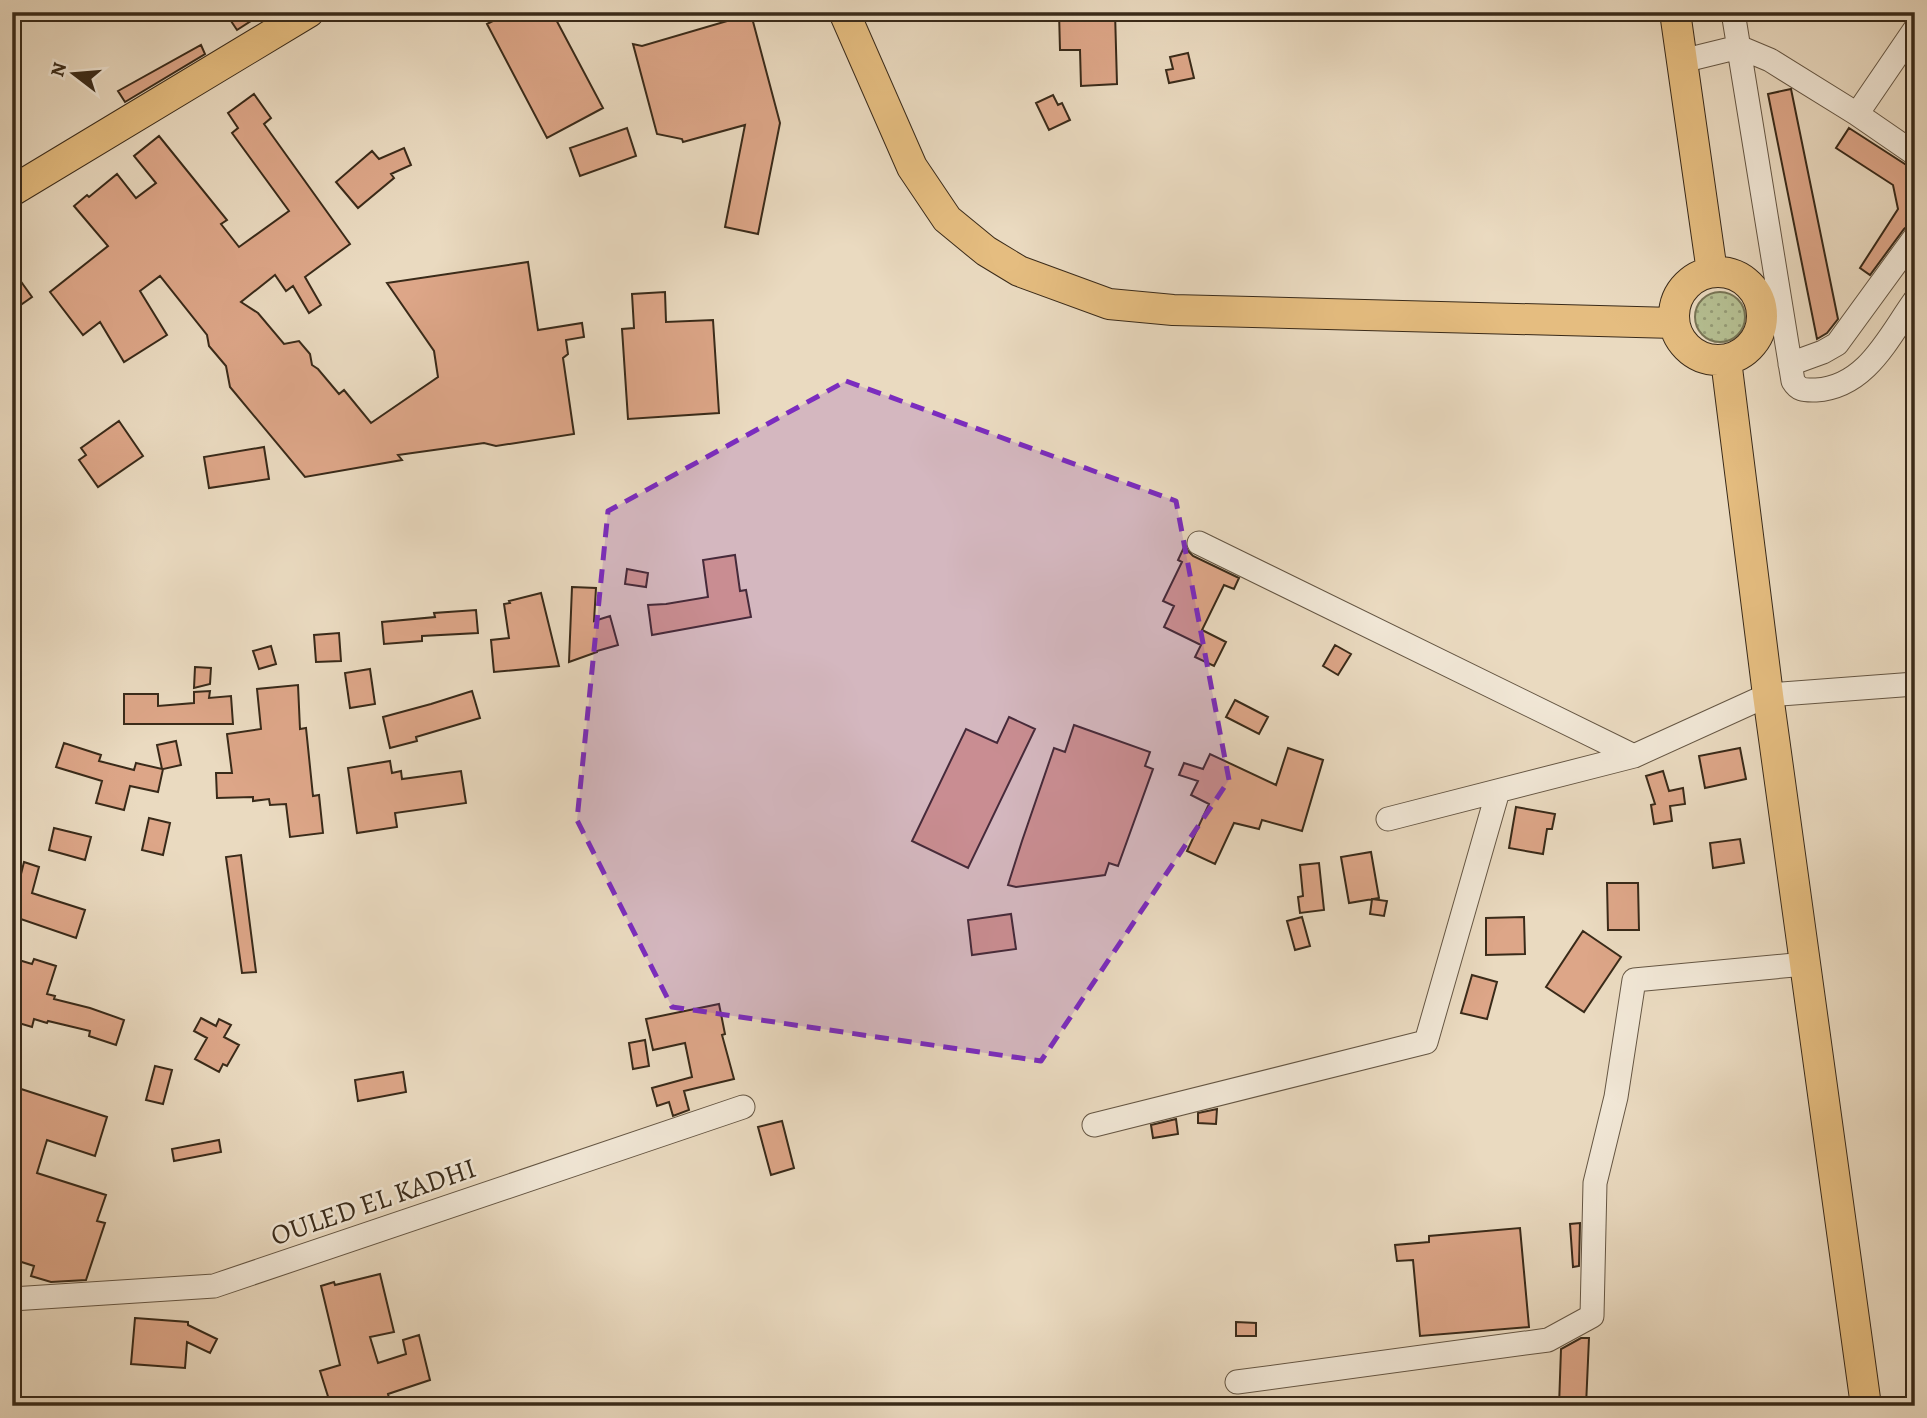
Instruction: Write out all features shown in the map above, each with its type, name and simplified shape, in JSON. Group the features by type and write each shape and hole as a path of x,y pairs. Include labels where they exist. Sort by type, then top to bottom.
{"main road":[{"path":"12,191 309,12"},
{"path":"844,12 912,167 947,219 986,251 1019,271 1109,304 1173,310 1674,323"},
{"path":"1675,12 1712,272"},
{"path":"1712,272 1726,272 1750,285 1758,296 1762,310 1758,337 1745,352 1726,360 1708,360 1692,353 1680,340 1674,323 1674,309 1687,285 1699,276 1712,272"},
{"path":"1726,360 1866,1406"}],"street":[{"path":"1732,12 1740,47 1790,364 1797,388 1824,389 1849,381 1868,367 1915,300"},
{"path":"1857,114 1915,29"},
{"path":"1682,61 1740,47 1770,60 1915,154"},
{"path":"1790,364 1837,344 1915,237"},
{"path":"1199,543 1634,756"},
{"path":"1388,819 1634,756 1769,695 1915,684"},
{"path":"1094,1125 1426,1042 1498,791"},
{"path":"1237,1382 1548,1340 1592,1315 1595,1183 1616,1097 1634,980 1805,964"},
{"name":"OULED EL KADHI","path":"12,1299 214,1286 743,1107"}],"highlighted area":[{"path":"846,381 1176,501 1229,780 1041,1061 672,1007 577,820 608,511"}],"green space":[{"path":"1720,292 1738,299 1745,317 1738,335 1720,342 1702,335 1695,317 1702,299"}],"building":[{"path":"225,12 265,12 237,30"},
{"path":"510,12 552,12 603,108 547,138 487,24"},
{"path":"1059,12 1115,12 1117,84 1081,86 1080,50 1060,50"},
{"path":"751,14 780,123 758,234 725,227 745,125 683,142 682,139 657,134 633,44 642,46"},
{"path":"201,45 205,54 125,102 118,91"},
{"path":"1188,53 1194,78 1169,83 1166,70 1173,69 1170,57"},
{"path":"1791,89 1838,319 1827,333 1817,339 1768,94"},
{"path":"254,94 271,118 264,124 350,244 305,277 321,305 309,313 293,286 286,291 275,275 241,302 258,313 284,344 299,341 310,354 312,365 339,394 344,390 371,423 438,377 434,351 387,283 528,262 538,330 582,323 584,337 566,340 568,354 563,358 574,434 496,446 484,443 398,455 402,460 305,477 230,387 226,366 209,346 207,335 160,276 140,291 167,335 124,362 100,322 83,335 50,292 108,246 74,206 117,174 136,198 156,183 134,156 159,136 227,220 221,224 239,247 289,211 232,133 238,128 228,113"},
{"path":"1053,95 1058,105 1062,103 1070,120 1049,130 1036,103"},
{"path":"627,128 636,156 580,176 570,148"},
{"path":"1849,128 1915,172 1915,223 1904,229 1870,275 1860,268 1898,209 1893,185 1836,148"},
{"path":"404,148 411,165 391,174 394,178 358,208 336,182 372,151 379,159"},
{"path":"12,269 32,297 12,311"},
{"path":"665,292 666,322 713,320 719,413 628,419 622,329 634,328 632,294"},
{"path":"119,421 143,456 98,487 79,460 86,455 81,448"},
{"path":"264,447 269,479 209,488 204,457"},
{"path":"1185,545 1193,556 1239,578 1234,589 1224,585 1202,630 1226,642 1214,666 1195,657 1201,645 1164,627 1174,606 1163,601 1182,562 1178,560"},
{"path":"735,555 740,591 746,590 751,617 652,635 648,605 708,597 703,560"},
{"path":"627,569 648,573 646,587 625,584"},
{"path":"572,587 596,588 594,621 610,616 618,645 569,662"},
{"path":"541,593 559,666 494,672 491,640 509,638 504,604"},
{"path":"476,610 478,633 422,636 422,641 384,644 382,622 435,617 434,613"},
{"path":"339,633 341,661 316,662 314,635"},
{"path":"1335,645 1351,654 1338,675 1323,666"},
{"path":"271,646 276,664 259,669 253,651"},
{"path":"195,667 211,668 210,684 194,688"},
{"path":"370,669 375,704 350,708 345,673"},
{"path":"298,685 300,729 306,728 313,796 319,795 323,833 290,837 286,804 270,805 269,799 253,801 253,797 217,798 216,773 232,773 227,734 261,729 257,689"},
{"path":"210,691 209,698 231,696 233,724 124,724 124,694 158,694 158,706 194,703 194,692"},
{"path":"472,691 480,718 416,737 417,741 390,748 383,717"},
{"path":"1235,700 1268,717 1259,734 1226,717"},
{"path":"1009,717 1035,729 968,868 912,841 966,729 997,743"},
{"path":"1074,725 1150,752 1145,766 1153,769 1118,866 1109,863 1105,875 1016,887 1008,885 1054,748 1065,752"},
{"path":"176,741 181,765 163,769 158,792 130,786 124,810 96,803 102,781 56,767 64,743 101,755 99,761 134,770 136,763 162,769 157,745"},
{"path":"1288,748 1323,760 1302,831 1262,820 1259,829 1234,823 1215,864 1187,851 1209,804 1191,795 1198,781 1179,775 1184,763 1203,769 1210,754 1276,785"},
{"path":"1740,748 1746,779 1705,788 1699,756"},
{"path":"390,761 392,773 401,771 402,779 461,771 466,803 395,813 397,827 357,833 348,768"},
{"path":"1663,771 1669,791 1683,788 1685,804 1670,806 1672,821 1654,824 1651,805 1655,804 1646,776"},
{"path":"1516,807 1555,814 1552,829 1547,829 1543,854 1509,848"},
{"path":"149,818 170,823 163,855 142,850"},
{"path":"54,828 91,837 85,860 49,850"},
{"path":"1740,839 1744,863 1713,868 1710,843"},
{"path":"1371,852 1379,898 1349,903 1341,857"},
{"path":"241,855 256,972 242,973 226,857"},
{"path":"24,862 39,867 32,893 85,910 76,938 12,916 12,893 16,894"},
{"path":"1319,863 1324,910 1300,913 1298,897 1303,896 1300,865"},
{"path":"1607,883 1638,883 1639,930 1608,930"},
{"path":"1372,899 1387,901 1384,916 1370,914"},
{"path":"1011,914 1016,949 972,955 968,920"},
{"path":"1302,917 1310,946 1295,950 1287,921"},
{"path":"1524,917 1525,954 1486,955 1486,918"},
{"path":"1583,931 1621,957 1584,1012 1546,987"},
{"path":"12,958 32,964 34,959 56,966 47,994 55,996 54,999 124,1020 116,1045 89,1036 90,1031 48,1021 47,1023 34,1019 32,1027 12,1021"},
{"path":"1472,975 1497,982 1487,1019 1461,1013"},
{"path":"719,1004 725,1034 722,1035 734,1079 684,1091 689,1110 673,1116 669,1102 657,1106 652,1088 692,1077 685,1043 653,1050 646,1019"},
{"path":"201,1018 216,1026 219,1019 231,1025 224,1037 239,1045 227,1066 223,1064 219,1072 195,1059 207,1038 194,1031"},
{"path":"645,1040 649,1066 633,1069 629,1043"},
{"path":"155,1066 172,1070 163,1104 146,1100"},
{"path":"403,1072 406,1092 358,1101 355,1080"},
{"path":"15,1087 107,1117 95,1156 47,1140 37,1173 106,1195 97,1221 105,1223 86,1280 51,1282 31,1276 34,1266 12,1259 12,1094"},
{"path":"1217,1109 1216,1124 1198,1123 1198,1113"},
{"path":"1176,1119 1178,1134 1153,1138 1151,1125"},
{"path":"782,1121 794,1168 771,1175 758,1127"},
{"path":"219,1140 221,1152 174,1161 172,1149"},
{"path":"1580,1223 1579,1266 1573,1267 1570,1224"},
{"path":"1520,1228 1529,1327 1420,1336 1413,1260 1397,1261 1395,1245 1429,1242 1429,1236"},
{"path":"380,1274 394,1332 370,1337 378,1363 406,1354 403,1340 419,1335 430,1380 388,1394 391,1406 331,1406 320,1371 340,1365 321,1286"},
{"path":"135,1318 188,1322 188,1325 217,1339 210,1353 187,1342 185,1368 131,1364"},
{"path":"1236,1322 1256,1323 1256,1336 1236,1336"},
{"path":"1581,1338 1589,1338 1586,1406 1559,1406 1561,1349"}]}
